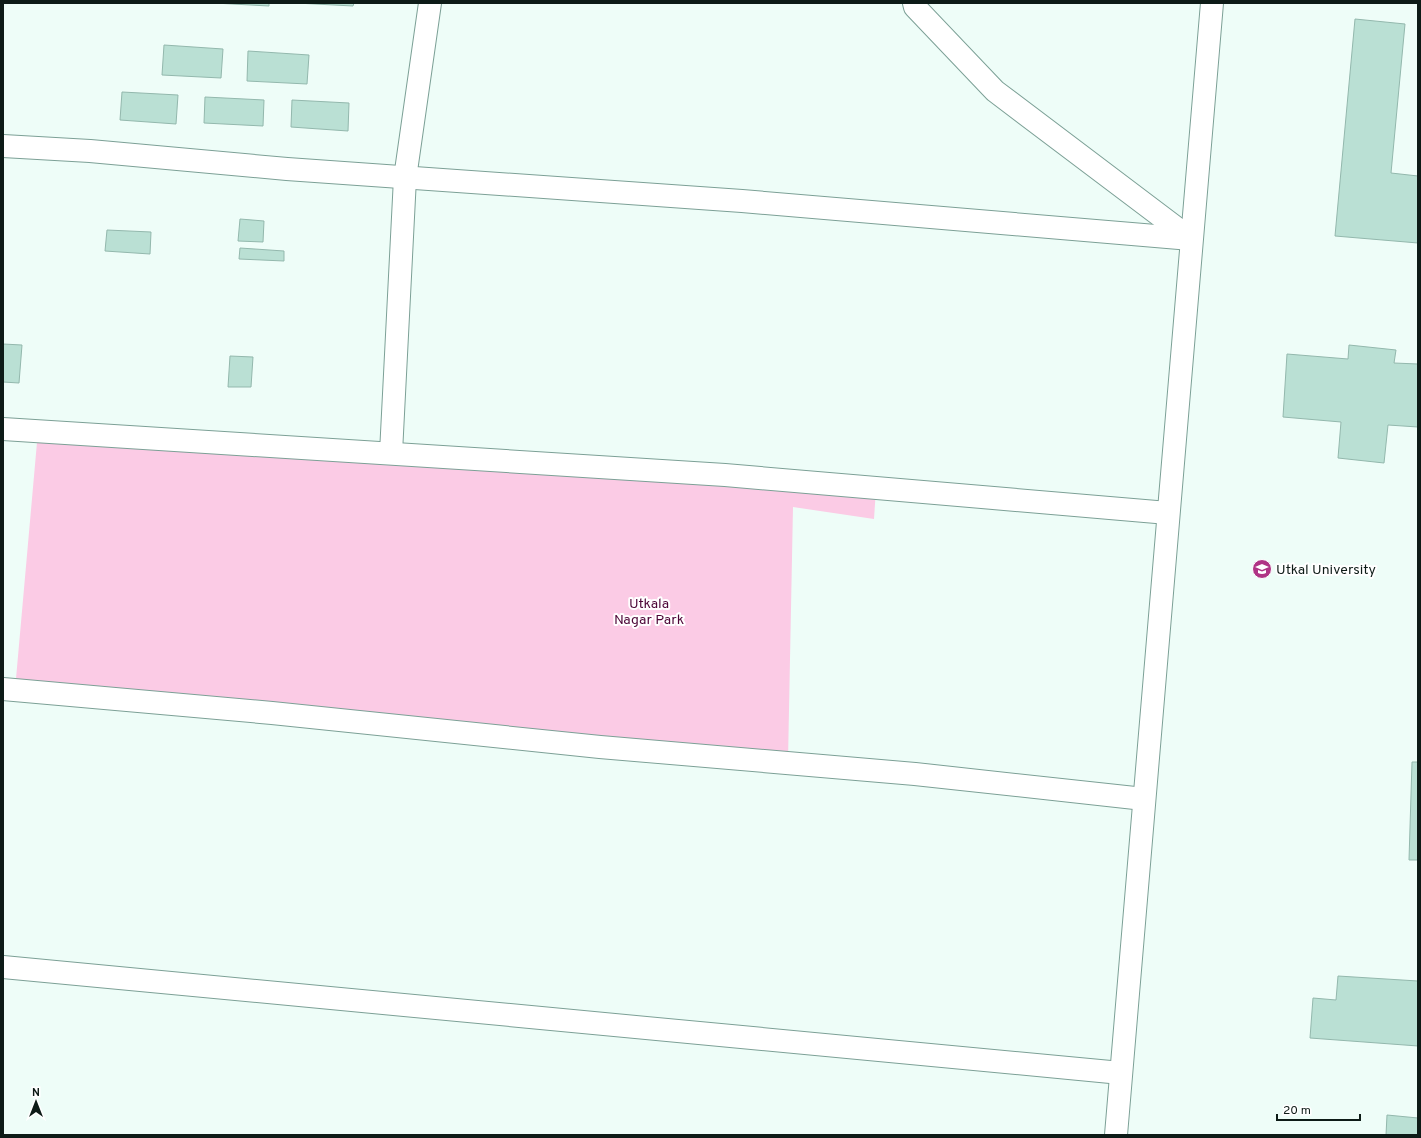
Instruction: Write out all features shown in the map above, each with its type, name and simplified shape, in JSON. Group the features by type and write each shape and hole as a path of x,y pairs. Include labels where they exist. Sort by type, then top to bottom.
{"lane":[{"path":"391,453 405,178 430,3"},
{"path":"914,3 915,7 995,91 1191,239"},
{"path":"1116,1135 1212,3"},
{"path":"3,146 90,151 405,178 750,202 1191,239"},
{"path":"3,429 725,475 1168,513"},
{"path":"3,690 272,713 600,747 915,774 1144,799"},
{"path":"3,967 1121,1073"}],"green space":[{"name":"Utkala Nagar Park","path":"38,431 876,489 874,519 793,507 788,761 15,690"}],"building":[{"path":"214,3 269,3 269,6"},
{"path":"296,3 354,3 353,6"},
{"path":"1355,19 1405,24 1391,173 1418,176 1418,243 1335,236"},
{"path":"164,45 223,49 221,78 162,75"},
{"path":"248,51 309,55 307,84 247,81"},
{"path":"122,92 178,95 176,124 120,120"},
{"path":"205,97 264,100 263,126 204,123"},
{"path":"292,100 349,103 348,131 291,127"},
{"path":"240,219 264,221 263,242 238,241"},
{"path":"107,230 151,232 150,254 105,251"},
{"path":"240,248 284,251 284,261 239,259"},
{"path":"3,344 22,345 19,383 3,382"},
{"path":"1349,345 1396,350 1394,363 1418,364 1418,427 1388,425 1384,463 1338,458 1341,422 1283,417 1287,354 1348,359"},
{"path":"230,356 253,357 251,387 228,387"},
{"path":"1412,762 1418,762 1418,860 1409,860"},
{"path":"1338,976 1418,981 1418,1046 1310,1038 1313,998 1336,1000"},
{"path":"1387,1115 1418,1118 1418,1135 1386,1135"}],"place":[{"name":"Utkal University","path":"1262,569"}]}
